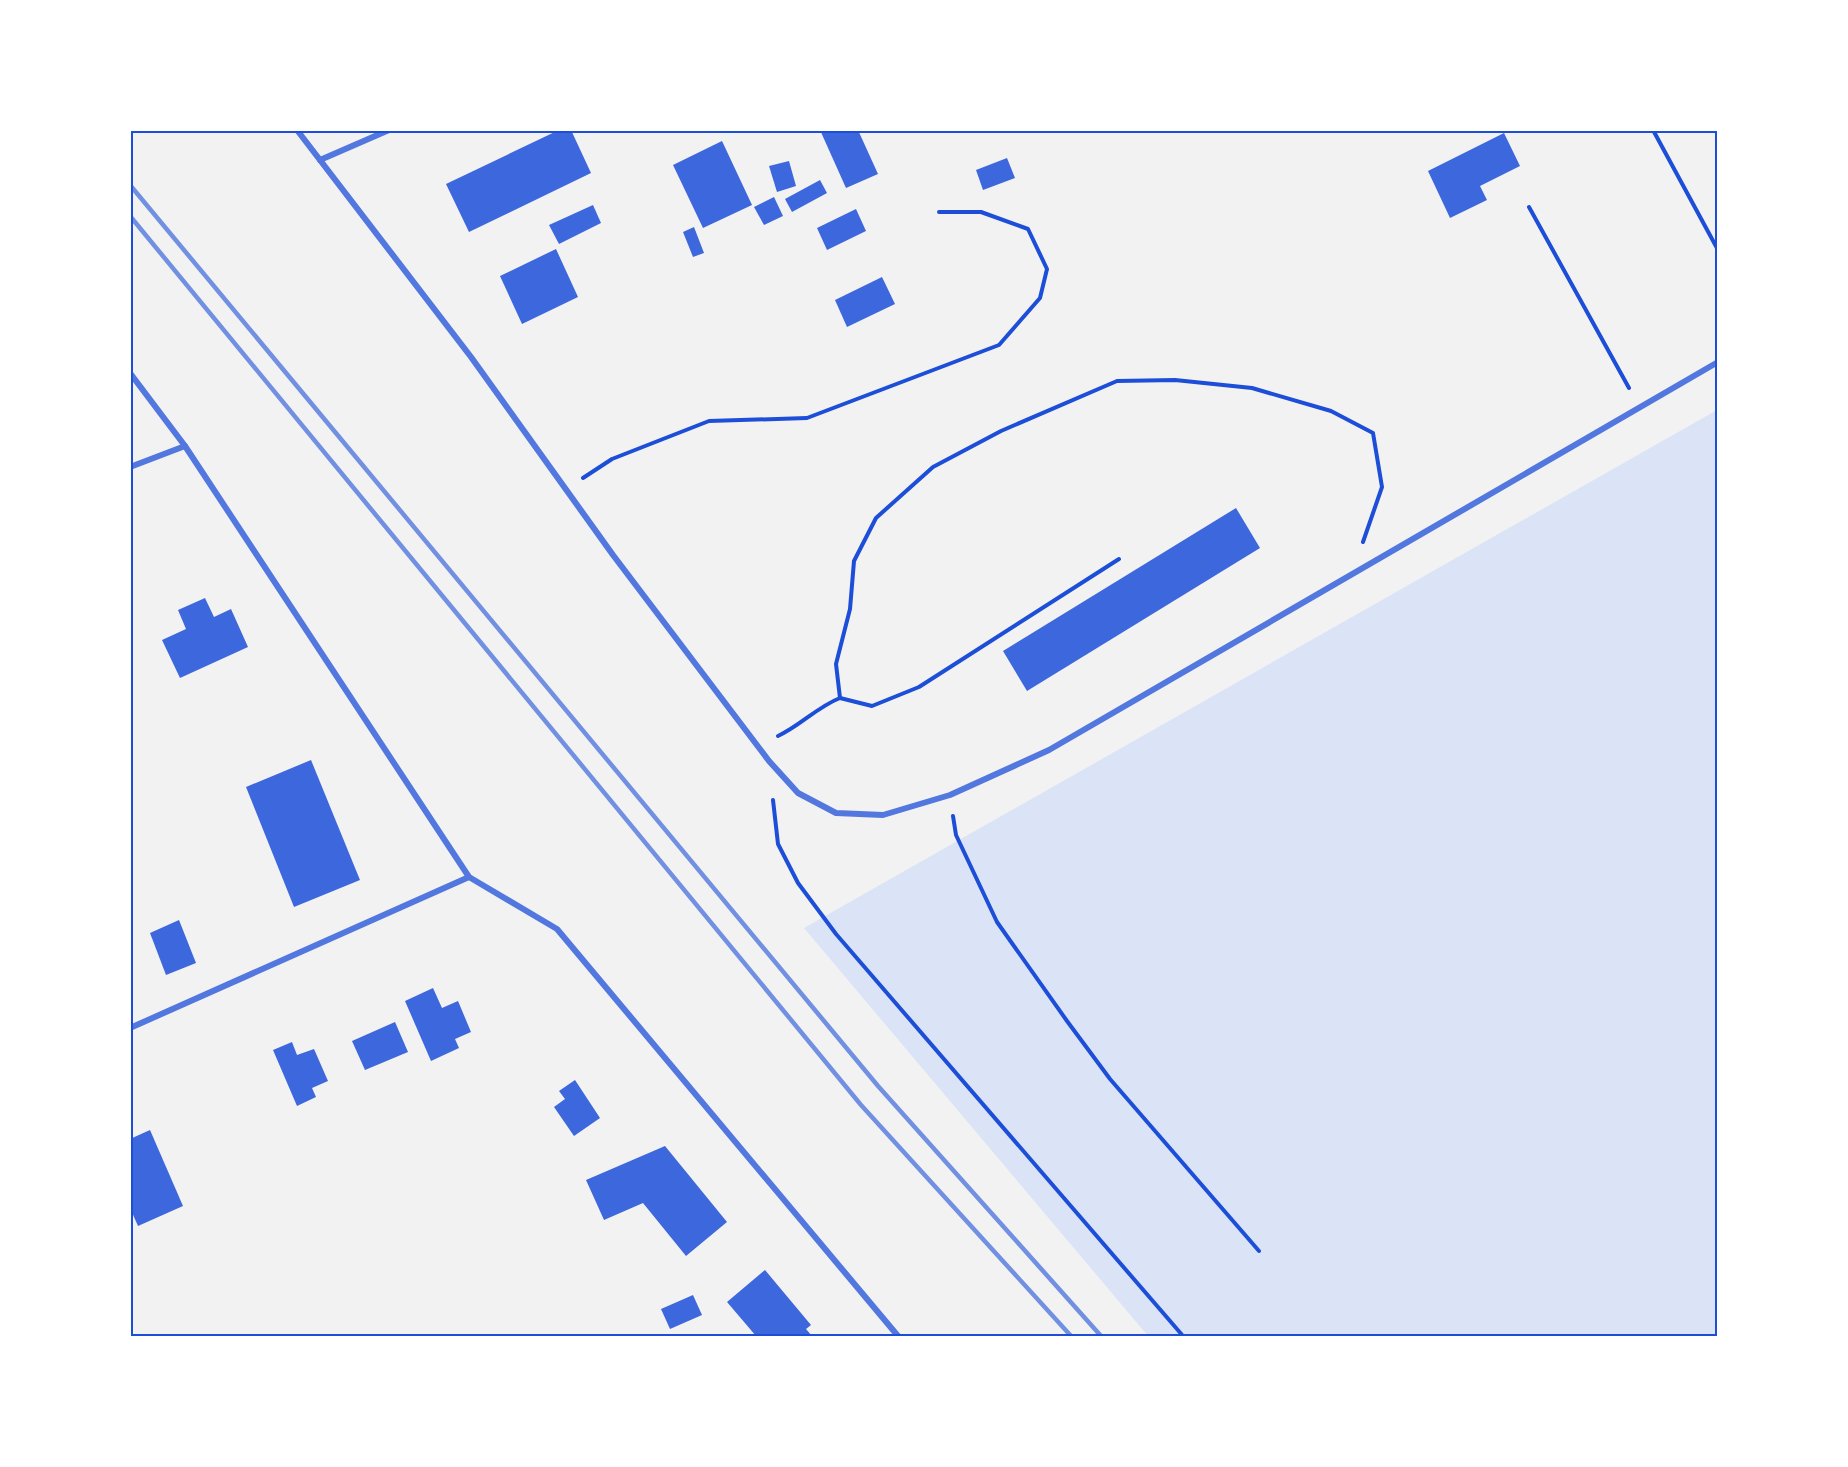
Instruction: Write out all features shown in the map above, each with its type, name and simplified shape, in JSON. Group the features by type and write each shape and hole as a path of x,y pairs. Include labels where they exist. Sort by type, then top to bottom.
{"street":[{"path":"297,130 471,357 613,555 769,762 798,793 836,813 883,815 950,795 1049,750 1718,362"},
{"path":"320,160 389,130"},
{"path":"130,373 185,446 469,877 557,929 898,1336"},
{"path":"130,467 185,446"},
{"path":"130,1028 469,877"}],"path":[{"path":"1653,130 1718,250"},
{"path":"1529,207 1640,407"},
{"path":"566,489 612,459 709,421 807,418 999,345 1040,298 1047,269 1028,228 981,212 939,212"},
{"path":"840,699 836,664 850,609 854,561 876,518 933,467 1000,431 1117,381 1175,380 1252,388 1331,411 1373,433 1382,487 1352,574"},
{"path":"757,744 791,730 827,703 840,699 872,706 919,687 1119,559"},
{"path":"769,762 778,844 798,883 836,934 1183,1336"},
{"path":"950,795 956,835 997,922 1110,1079 1259,1251"}],"shaded area":[{"path":"1717,410 1717,1336 1148,1336 804,928"}],"building":[{"path":"559,130 571,130 591,173 469,232 446,184"},
{"path":"820,130 858,130 878,174 846,188"},
{"path":"1504,133 1520,166 1480,186 1487,200 1450,218 1428,171"},
{"path":"722,141 752,205 703,228 673,165"},
{"path":"1007,158 1015,178 983,190 976,170"},
{"path":"789,161 796,186 777,192 769,166"},
{"path":"820,180 827,193 792,212 785,199"},
{"path":"774,197 783,216 764,225 754,207"},
{"path":"593,205 601,223 559,244 549,225"},
{"path":"856,209 866,231 827,250 817,228"},
{"path":"694,227 704,253 693,257 683,232"},
{"path":"556,249 578,297 522,324 500,276"},
{"path":"882,277 895,304 847,327 835,300"},
{"path":"1236,508 1260,548 1027,691 1003,651"},
{"path":"205,598 214,617 231,609 248,647 180,678 162,640 186,629 178,610"},
{"path":"311,760 360,880 294,907 246,787"},
{"path":"179,920 196,963 166,975 150,933"},
{"path":"433,988 442,1008 458,1001 471,1032 455,1039 459,1048 431,1061 405,1001"},
{"path":"395,1022 408,1052 365,1070 352,1041"},
{"path":"292,1042 297,1055 314,1049 328,1081 312,1088 316,1097 297,1106 273,1050"},
{"path":"575,1080 600,1118 574,1136 554,1107 565,1099 559,1091"},
{"path":"150,1130 183,1206 138,1226 130,1208 130,1139"},
{"path":"665,1146 727,1222 686,1256 643,1203 604,1220 586,1180"},
{"path":"765,1270 811,1325 806,1329 812,1336 756,1336 727,1302"},
{"path":"693,1295 702,1315 670,1329 661,1309"}],"railway":[{"path":"130,185 878,1086 1101,1336"},
{"path":"130,216 861,1105 1071,1336"}]}
